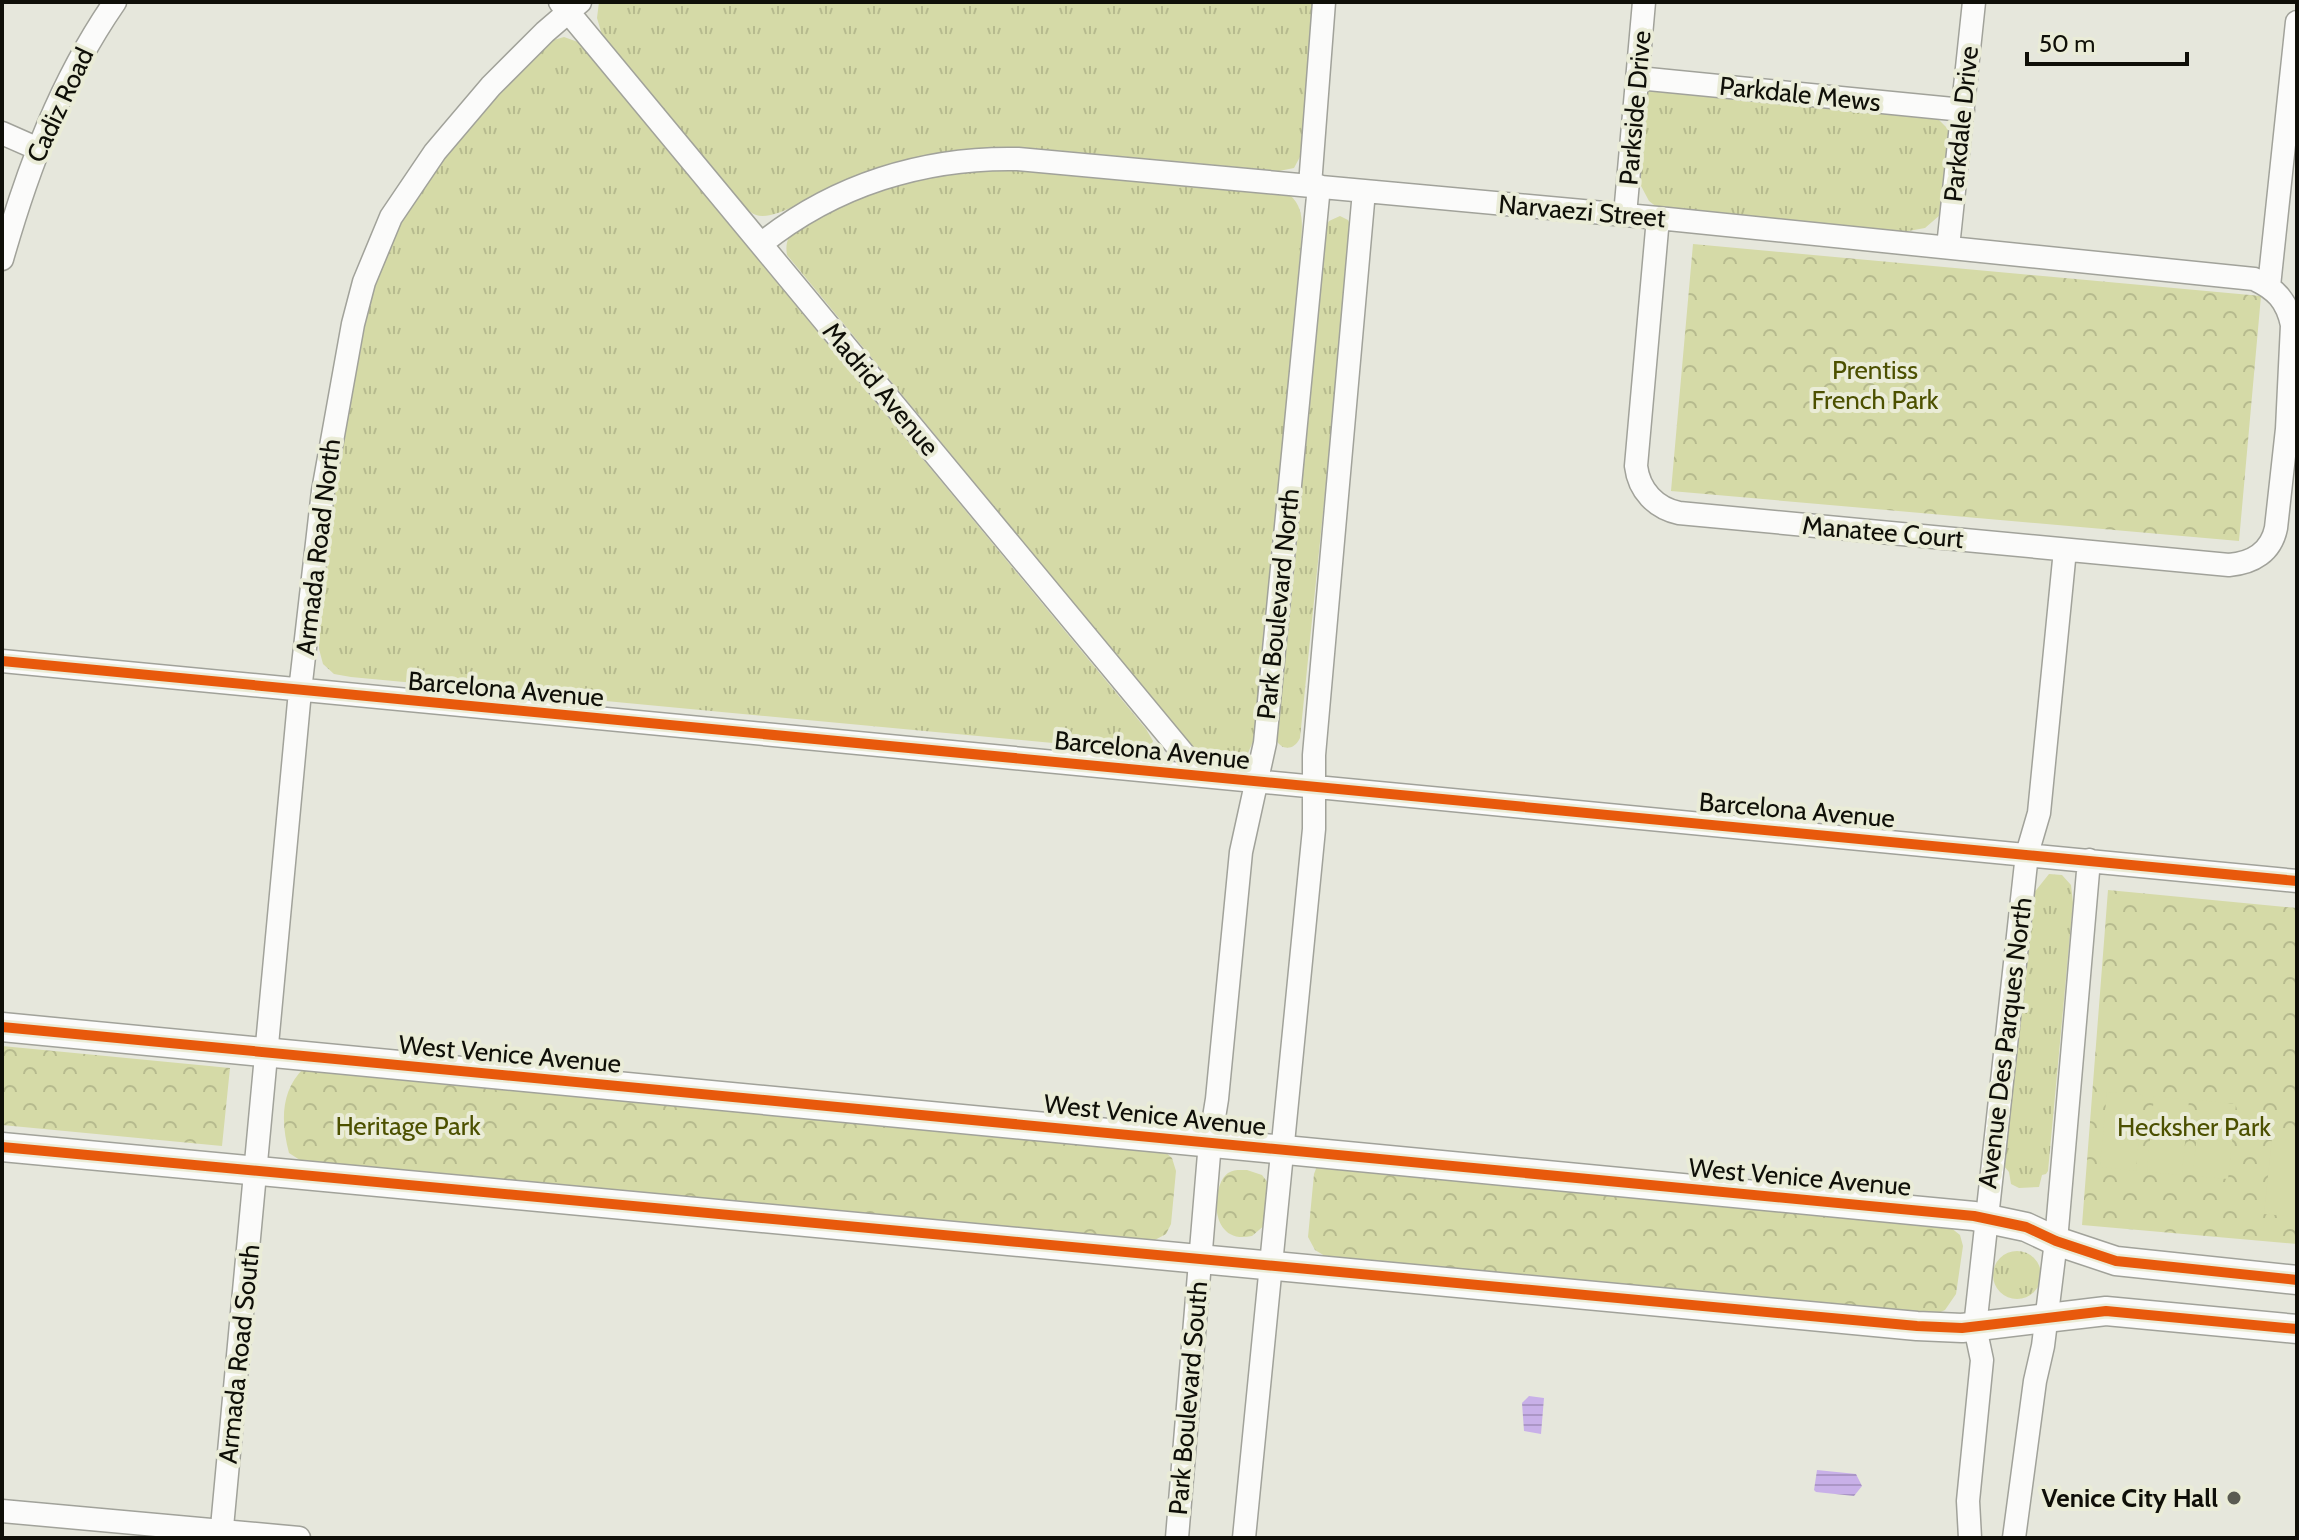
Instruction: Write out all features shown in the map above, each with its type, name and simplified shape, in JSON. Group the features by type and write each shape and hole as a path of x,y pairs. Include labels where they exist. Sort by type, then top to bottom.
{"street":[{"name":"Cadiz Road","path":"2,259 36,148 74,69 115,2"},
{"name":"Park Boulevard North","path":"1199,1259 1241,852 1265,743 1315,185 1324,2"},
{"name":"Parkside Drive","path":"1625,215 1644,2"},
{"name":"Parkdale Drive","path":"1948,247 1974,2"},
{"name":"Madrid Avenue","path":"569,5 761,244 1202,776"},
{"name":"Armada Road North","path":"257,1171 300,691 331,439 353,324 376,250 391,217 444,141 491,86 569,5"},
{"path":"2292,429 2292,325 2284,302 2269,286 2297,22"},
{"name":"Parkdale Mews","path":"1638,78 1963,110"},
{"path":"2,133 36,148"},
{"name":"Narvaezi Street","path":"761,244 803,212 860,186 913,169 967,161 1041,159 2238,276 2269,286"},
{"name":"Park Boulevard North","path":"1273,1266 1314,829 1315,740 1364,191"},
{"name":"Manatee Court","path":"1658,218 1636,466 1641,486 1655,503 1679,513 2229,565 2251,561 2266,551 2274,536 2292,429"},
{"name":"Avenue Des Parques North","path":"1970,1538 1968,1501 1982,1360 1975,1327 1985,1217 2027,854 2039,813 2065,550"},
{"name":"Barcelona Avenue","path":"2,661 2297,881"},
{"path":"2014,1538 2056,1241 2089,860"},
{"name":"West Venice Avenue","path":"2,1027 1985,1217 2026,1227 2056,1241 2124,1263 2297,1280"},
{"path":"2,1147 1917,1326 1975,1327 2106,1311 2297,1329"},
{"name":"Armada Road South","path":"222,1534 257,1171"},
{"name":"Park Boulevard South","path":"1177,1538 1199,1259"},
{"path":"1244,1538 1273,1266"},
{"path":"2,1511 222,1534 299,1538"}],"green space":[{"path":"599,2 1314,2 1302,153 1294,168 1279,171 1042,149 962,152 884,167 834,185 784,211 756,215 736,199 602,35 597,18"},
{"path":"564,37 578,42 1146,729 1153,741 1150,749 1137,751 351,677 334,674 323,664 319,649 319,613 333,484 368,303 397,225 467,124 550,41"},
{"path":"1655,89 1935,116 1951,132 1940,215 1925,228 1903,232 1658,208 1649,201 1640,184 1646,91"},
{"path":"1011,169 1290,195 1298,206 1302,218 1301,245 1255,737 1248,753 1240,758 1216,760 1188,742 787,255 788,239 798,227 833,208 931,177"},
{"path":"1340,216 1348,220 1352,228 1300,738 1288,748 1275,738 1325,228 1329,221"},
{"name":"Prentiss French Park","path":"1693,244 2261,296 2239,541 1671,491"},
{"path":"2049,874 2062,875 2071,885 2073,903 2048,1171 2042,1175 2039,1187 2019,1188 2011,1184 2009,1172 2003,1165 2033,894"},
{"name":"Hecksher Park","path":"2108,890 2297,908 2297,1244 2082,1225"},
{"path":"2,1046 230,1068 222,1146 2,1125"},
{"name":"Heritage Park","path":"304,1068 1164,1151 1172,1158 1176,1171 1171,1224 1166,1234 1153,1241 306,1164 289,1153 284,1119 290,1087"},
{"path":"2107,1092 2143,1095 2136,1171 2100,1167"},
{"path":"2154,1096 2189,1100 2182,1175 2147,1172"},
{"path":"2200,1100 2236,1104 2228,1179 2193,1176"},
{"path":"2272,1138 2297,1140 2297,1217 2264,1214"},
{"path":"1317,1166 1950,1227 1960,1235 1963,1246 1956,1294 1945,1310 1932,1316 1330,1259 1315,1250 1308,1237"},
{"path":"1247,1170 1262,1175 1268,1183 1266,1224 1252,1236 1238,1237 1227,1232 1221,1224 1217,1213 1218,1189 1228,1173"},
{"path":"2017,1251 2034,1258 2041,1275 2034,1292 2017,1299 2000,1292 1993,1275 2000,1258"}],"shaded area":[{"path":"1529,1396 1544,1398 1541,1434 1524,1431 1522,1403"},
{"path":"1817,1470 1856,1474 1862,1486 1854,1496 1816,1492"}],"cycle path":[{"path":"2,661 2297,881"},
{"path":"2,1027 1974,1216 2026,1227 2056,1241 2116,1261 2297,1280"},
{"path":"2,1147 1917,1326 1962,1328 2106,1311 2297,1329"}],"place":[{"name":"Venice City Hall","path":"2234,1498"}]}
